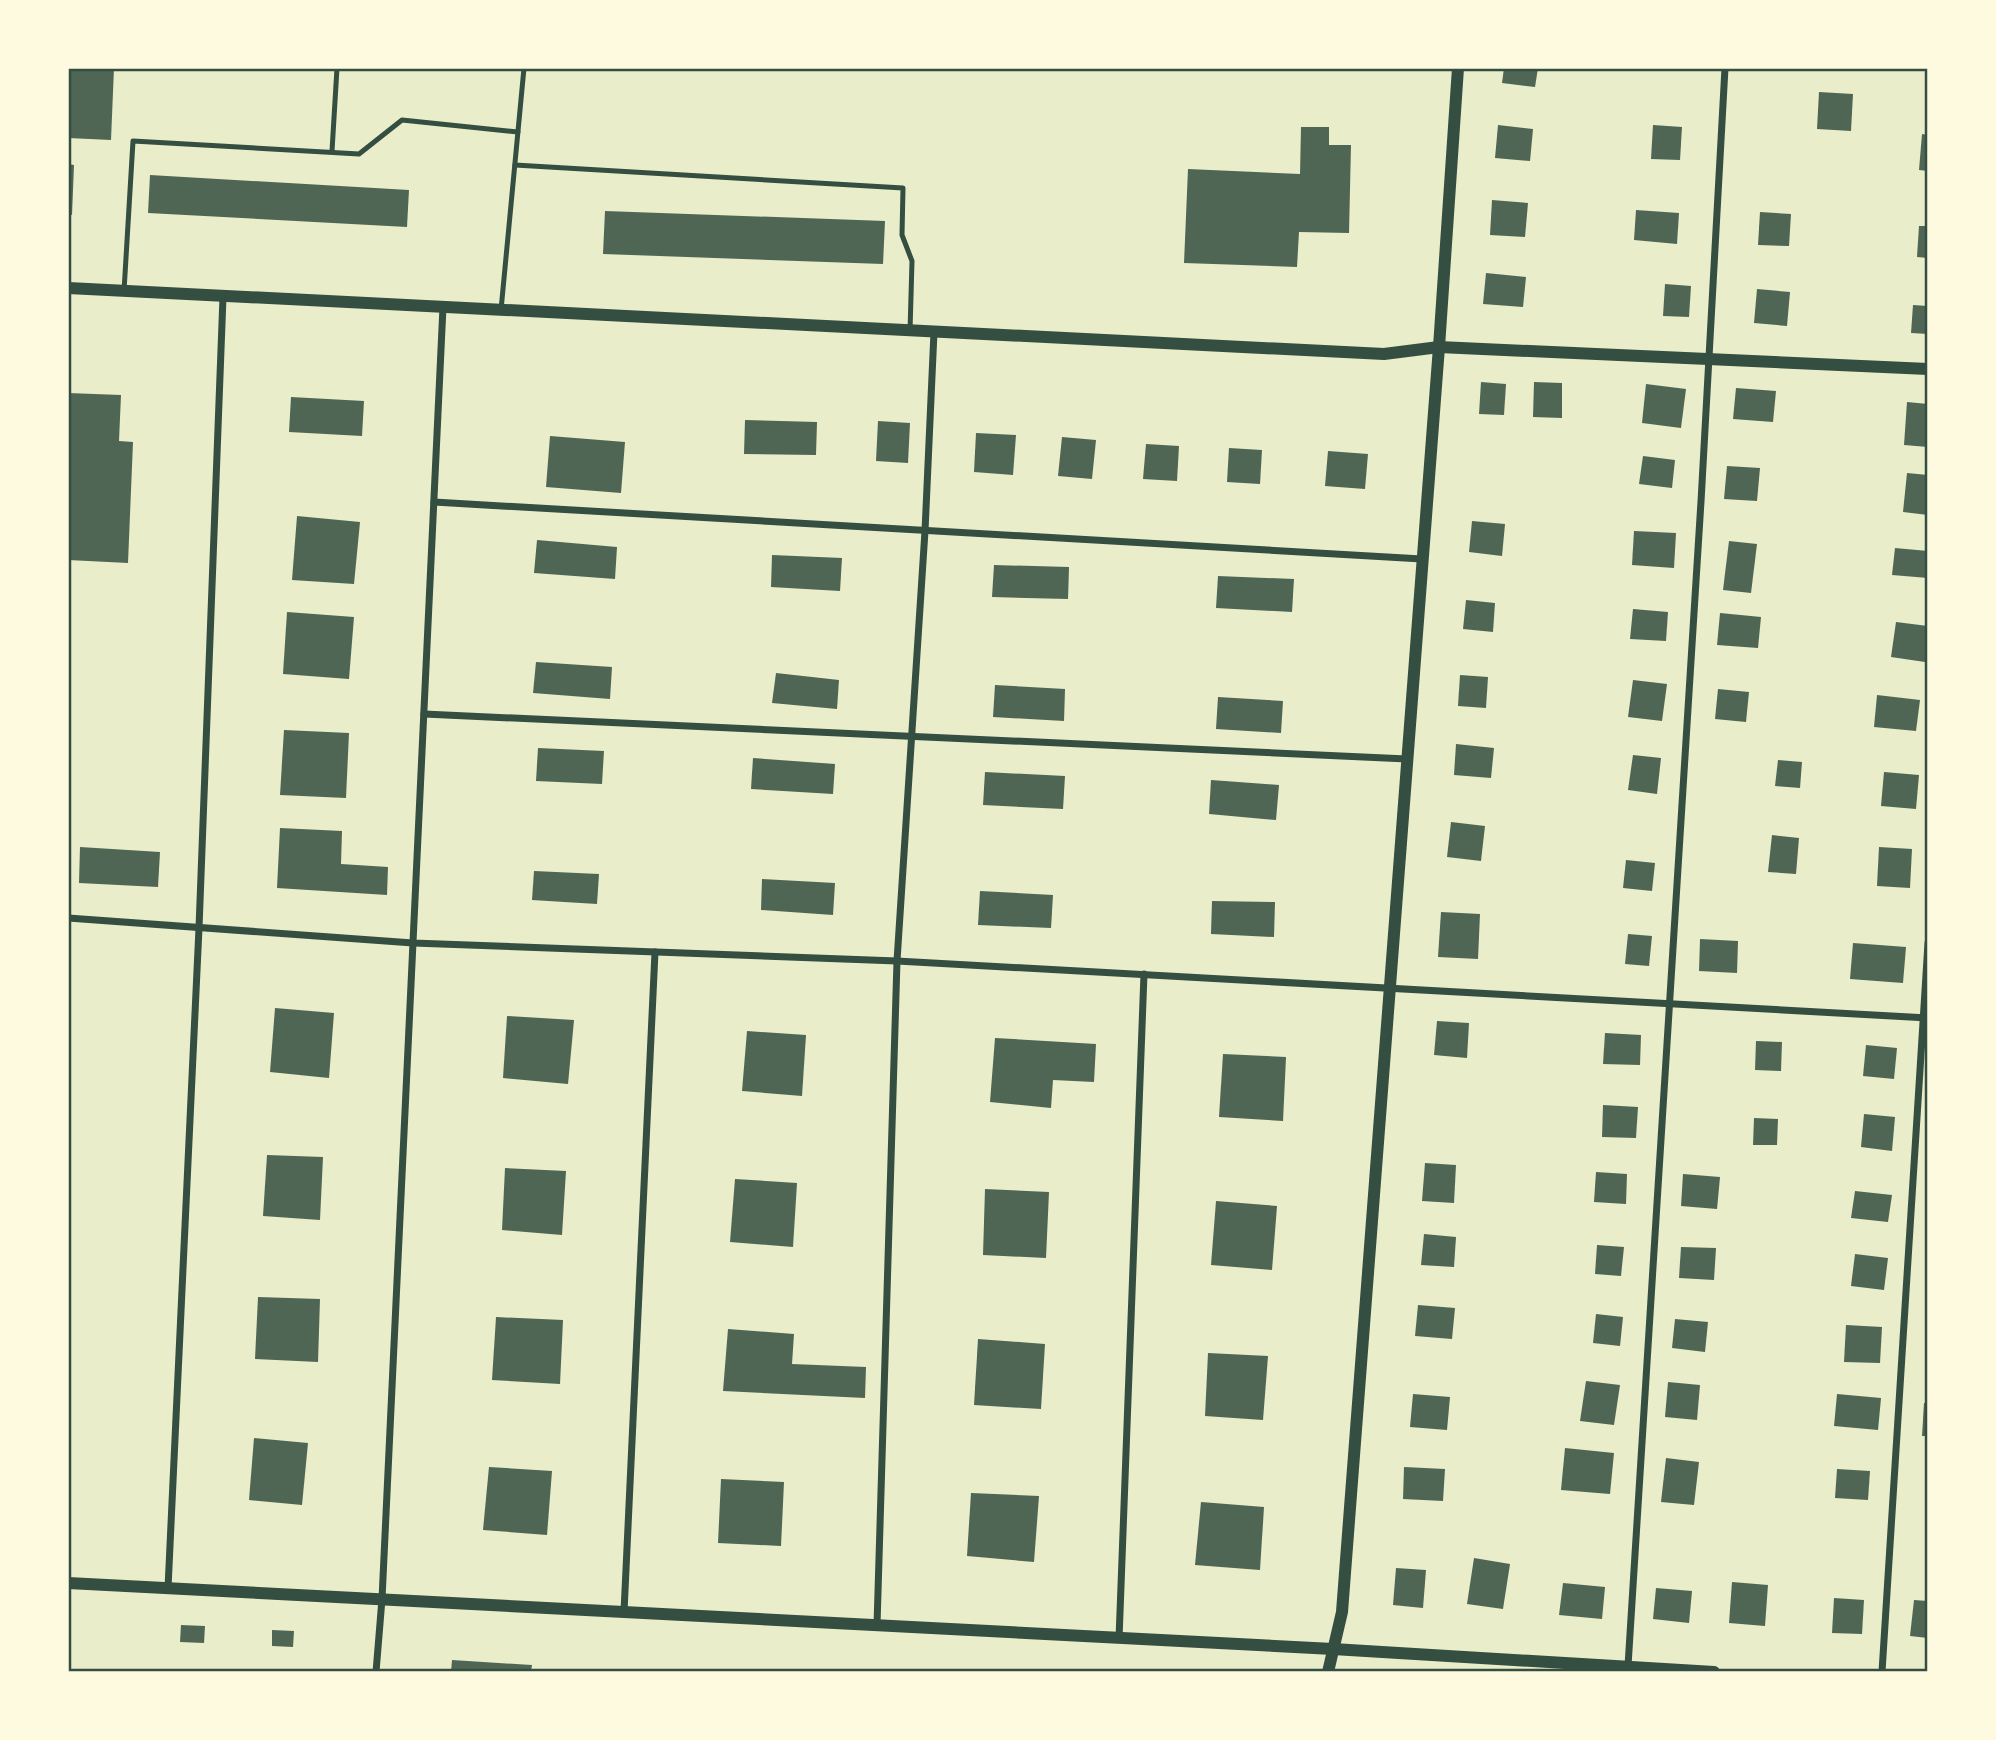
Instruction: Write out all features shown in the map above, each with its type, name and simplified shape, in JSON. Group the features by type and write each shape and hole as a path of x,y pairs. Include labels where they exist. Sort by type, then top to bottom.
{"street":[{"path":"1328,1672 1342,1612 1458,68"},
{"path":"1628,1667 1672,1003 1725,68"},
{"path":"68,288 1384,354 1439,347 1928,369"},
{"path":"168,1588 199,928 223,297"},
{"path":"376,1672 382,1599 443,307"},
{"path":"877,1625 897,961 913,736 934,332"},
{"path":"434,502 1422,559"},
{"path":"424,714 1407,759"},
{"path":"68,918 413,943 897,961 1925,1018"},
{"path":"1882,1672 1928,943"},
{"path":"624,1612 655,952"},
{"path":"1119,1639 1144,974"},
{"path":"68,1583 1333,1648 1714,1672"}],"lane":[{"path":"332,151 337,68"},
{"path":"501,310 524,68"},
{"path":"124,291 133,141 359,154 402,120 518,132"},
{"path":"515,165 903,188 902,235 912,261 910,331"}],"building":[{"path":"68,68 114,68 111,140 68,138"},
{"path":"1504,68 1538,68 1535,87 1502,83"},
{"path":"1819,92 1853,94 1851,131 1817,129"},
{"path":"1498,125 1533,129 1530,161 1495,158"},
{"path":"1653,125 1682,127 1680,160 1651,159"},
{"path":"1301,127 1329,127 1329,145 1351,145 1349,233 1299,232 1297,267 1184,263 1188,169 1300,174"},
{"path":"1922,134 1928,135 1928,171 1919,170"},
{"path":"68,164 74,165 72,215 68,214"},
{"path":"150,175 409,190 407,227 148,213"},
{"path":"1492,200 1528,203 1525,237 1490,235"},
{"path":"1636,210 1679,213 1677,244 1634,240"},
{"path":"605,211 885,221 883,264 603,254"},
{"path":"1760,212 1791,214 1789,246 1758,245"},
{"path":"1919,226 1928,226 1928,258 1917,257"},
{"path":"1486,273 1526,277 1523,307 1483,304"},
{"path":"1665,284 1691,286 1689,317 1663,316"},
{"path":"1757,289 1790,292 1787,326 1754,323"},
{"path":"1913,305 1928,306 1928,334 1911,333"},
{"path":"1481,382 1506,384 1504,415 1479,414"},
{"path":"1534,382 1562,383 1562,418 1533,417"},
{"path":"1646,384 1686,389 1681,428 1642,423"},
{"path":"1736,388 1776,391 1773,422 1733,419"},
{"path":"68,393 121,395 119,441 133,442 128,563 68,560"},
{"path":"291,397 364,401 362,436 289,432"},
{"path":"1907,402 1928,404 1928,447 1904,445"},
{"path":"745,420 817,422 816,455 744,454"},
{"path":"878,421 910,423 908,463 876,461"},
{"path":"976,433 1016,435 1013,475 974,472"},
{"path":"550,436 625,442 621,493 546,487"},
{"path":"1062,437 1096,440 1092,479 1058,476"},
{"path":"1146,444 1179,446 1177,481 1143,479"},
{"path":"1229,448 1262,450 1260,484 1227,482"},
{"path":"1328,451 1368,454 1365,489 1325,486"},
{"path":"1643,456 1675,460 1672,488 1639,484"},
{"path":"1727,466 1760,468 1757,501 1724,499"},
{"path":"1907,473 1928,475 1928,515 1903,512"},
{"path":"297,516 360,522 354,584 292,580"},
{"path":"1472,521 1505,524 1502,556 1469,552"},
{"path":"1634,531 1676,533 1674,568 1632,565"},
{"path":"537,540 617,547 615,579 534,573"},
{"path":"1729,541 1757,544 1751,593 1723,590"},
{"path":"1895,548 1928,551 1928,578 1892,575"},
{"path":"772,555 842,558 840,591 771,587"},
{"path":"994,565 1069,567 1068,599 992,597"},
{"path":"1218,576 1294,579 1292,612 1216,608"},
{"path":"1466,600 1495,603 1493,632 1463,629"},
{"path":"1633,609 1668,612 1666,641 1630,639"},
{"path":"287,612 354,617 349,679 283,674"},
{"path":"1720,613 1761,617 1758,648 1717,645"},
{"path":"1896,622 1928,626 1925,662 1891,657"},
{"path":"536,662 612,667 610,699 533,693"},
{"path":"776,673 839,680 837,709 772,703"},
{"path":"1460,675 1488,677 1486,708 1458,706"},
{"path":"1633,680 1667,684 1662,721 1628,717"},
{"path":"995,685 1065,689 1064,721 993,717"},
{"path":"1718,689 1749,692 1746,722 1715,719"},
{"path":"1877,695 1920,700 1916,731 1874,727"},
{"path":"1218,697 1283,701 1281,733 1216,729"},
{"path":"284,730 349,733 346,798 280,795"},
{"path":"1456,744 1494,748 1491,778 1454,775"},
{"path":"538,748 604,751 602,784 536,781"},
{"path":"1633,755 1661,758 1657,794 1628,790"},
{"path":"753,758 835,764 833,794 751,789"},
{"path":"1778,760 1802,762 1800,788 1775,786"},
{"path":"985,772 1065,776 1063,809 983,805"},
{"path":"1884,772 1919,775 1916,809 1881,806"},
{"path":"1211,780 1279,785 1276,820 1209,814"},
{"path":"1451,822 1485,826 1481,861 1447,857"},
{"path":"280,828 342,831 341,864 388,867 387,895 277,888"},
{"path":"1772,835 1799,838 1796,874 1768,872"},
{"path":"80,847 160,852 158,887 79,883"},
{"path":"1879,847 1912,849 1910,888 1877,886"},
{"path":"1626,860 1655,863 1652,891 1623,888"},
{"path":"534,871 599,874 597,904 532,900"},
{"path":"762,879 835,883 833,915 761,910"},
{"path":"980,891 1053,895 1051,928 978,925"},
{"path":"1212,901 1275,902 1274,937 1211,934"},
{"path":"1441,912 1480,914 1478,959 1438,957"},
{"path":"1628,934 1652,936 1649,966 1625,964"},
{"path":"1700,939 1738,941 1737,973 1699,971"},
{"path":"1853,943 1906,947 1903,983 1850,979"},
{"path":"275,1008 334,1013 329,1078 270,1072"},
{"path":"507,1016 574,1020 568,1084 503,1078"},
{"path":"1437,1021 1469,1023 1467,1058 1434,1055"},
{"path":"747,1031 806,1035 802,1096 742,1091"},
{"path":"1605,1033 1641,1035 1640,1065 1603,1064"},
{"path":"995,1038 1096,1044 1094,1082 1053,1080 1051,1108 990,1102"},
{"path":"1756,1041 1782,1042 1781,1071 1755,1070"},
{"path":"1866,1045 1897,1048 1894,1079 1863,1076"},
{"path":"1223,1054 1286,1057 1283,1121 1219,1117"},
{"path":"1603,1105 1638,1107 1636,1138 1602,1137"},
{"path":"1864,1114 1895,1117 1892,1151 1861,1147"},
{"path":"1754,1118 1778,1119 1777,1145 1753,1145"},
{"path":"267,1155 323,1157 320,1220 263,1216"},
{"path":"1425,1163 1456,1165 1454,1203 1422,1201"},
{"path":"505,1168 566,1171 562,1235 502,1230"},
{"path":"1596,1172 1627,1174 1626,1204 1594,1202"},
{"path":"1683,1174 1720,1177 1717,1209 1681,1206"},
{"path":"735,1179 797,1183 793,1247 730,1242"},
{"path":"985,1189 1049,1192 1046,1258 983,1255"},
{"path":"1855,1191 1892,1195 1888,1222 1851,1218"},
{"path":"1216,1201 1277,1206 1272,1270 1211,1265"},
{"path":"1424,1234 1456,1237 1454,1267 1421,1265"},
{"path":"1597,1245 1624,1247 1621,1276 1595,1274"},
{"path":"1681,1247 1716,1248 1714,1280 1679,1278"},
{"path":"1855,1254 1888,1258 1884,1290 1851,1286"},
{"path":"258,1297 320,1299 318,1362 255,1359"},
{"path":"1418,1305 1455,1308 1452,1339 1415,1336"},
{"path":"1596,1314 1623,1317 1620,1346 1593,1343"},
{"path":"496,1317 563,1320 560,1384 492,1380"},
{"path":"1675,1319 1708,1322 1705,1352 1672,1348"},
{"path":"1846,1325 1882,1327 1880,1363 1844,1362"},
{"path":"728,1329 794,1334 792,1364 866,1367 865,1398 723,1391"},
{"path":"978,1339 1045,1344 1041,1409 974,1405"},
{"path":"1208,1353 1268,1356 1263,1420 1205,1416"},
{"path":"1586,1381 1620,1385 1614,1425 1580,1421"},
{"path":"1668,1382 1700,1385 1697,1420 1665,1417"},
{"path":"1413,1394 1450,1397 1447,1430 1410,1427"},
{"path":"1837,1394 1881,1398 1878,1430 1834,1426"},
{"path":"1924,1403 1928,1403 1928,1436 1922,1436"},
{"path":"254,1438 308,1443 302,1505 249,1500"},
{"path":"1565,1448 1614,1453 1610,1494 1561,1490"},
{"path":"1666,1458 1699,1462 1694,1505 1661,1502"},
{"path":"489,1467 552,1471 547,1535 483,1530"},
{"path":"1404,1467 1445,1469 1443,1501 1403,1499"},
{"path":"1837,1469 1870,1471 1868,1500 1835,1498"},
{"path":"721,1479 784,1482 781,1546 718,1543"},
{"path":"971,1493 1039,1496 1034,1562 967,1556"},
{"path":"1201,1502 1264,1507 1260,1570 1195,1565"},
{"path":"1474,1558 1510,1564 1503,1609 1467,1604"},
{"path":"1396,1568 1426,1570 1423,1608 1393,1605"},
{"path":"1732,1582 1768,1585 1765,1626 1729,1623"},
{"path":"1563,1583 1605,1587 1602,1619 1559,1615"},
{"path":"1656,1588 1692,1591 1689,1623 1653,1619"},
{"path":"1834,1598 1864,1600 1862,1634 1832,1633"},
{"path":"1914,1600 1928,1601 1928,1638 1910,1636"},
{"path":"181,1625 205,1626 204,1643 180,1642"},
{"path":"272,1630 294,1631 293,1647 272,1646"},
{"path":"452,1660 532,1665 531,1672 451,1672"}]}
